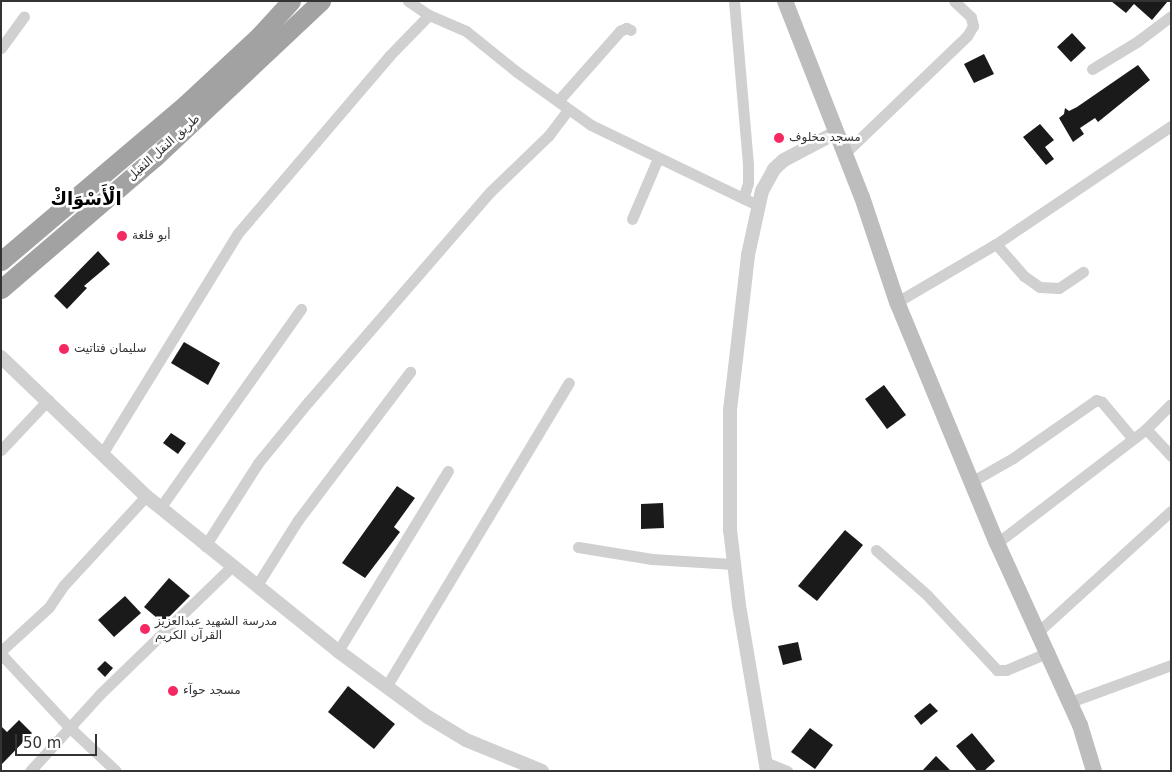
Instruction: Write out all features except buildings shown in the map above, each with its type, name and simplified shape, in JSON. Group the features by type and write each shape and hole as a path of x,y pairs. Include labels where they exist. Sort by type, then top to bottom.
{"highway":[{"name":"طريق النقل الثقيل","path":"1,261 152,134 260,35 291,1"},
{"name":"طريق النقل الثقيل","path":"1,289 155,157 321,1"}],"main road":[{"path":"785,1 837,132 897,302 997,543 1070,702 1094,771"}],"street":[{"path":"408,1 429,15 466,30 568,110 658,158 757,205"},
{"path":"734,1 748,164 748,183 743,198"},
{"path":"845,154 967,36 973,26 971,17 954,1"},
{"path":"102,454 238,232 389,56 429,15"},
{"path":"1,48 24,16"},
{"path":"1092,69 1138,41 1171,16"},
{"path":"558,102 620,31 626,28 631,30"},
{"path":"204,546 258,463 308,402 491,191 549,135 568,110"},
{"path":"897,302 996,244 1171,126"},
{"path":"787,771 766,766 733,564 730,530 730,410 748,255 757,205 774,169 797,151 837,132"},
{"path":"632,219 658,158"},
{"path":"996,244 1024,276 1040,287 1059,288 1083,272"},
{"path":"160,508 301,309"},
{"path":"1,357 146,496 204,546 257,585 338,651 386,687 466,740 542,771"},
{"path":"257,585 298,520 410,372"},
{"path":"386,687 569,383"},
{"path":"1,450 48,400"},
{"path":"971,482 1013,458 1096,400 1102,402 1134,439"},
{"path":"997,543 1134,439 1171,404"},
{"path":"1146,429 1171,456"},
{"path":"338,651 448,471"},
{"path":"116,771 69,728 1,653 49,607 64,585 146,496"},
{"path":"1039,631 1171,511"},
{"path":"578,547 652,559 733,564"},
{"path":"876,550 927,596 997,670 1006,670 1048,652"},
{"path":"30,771 69,728 232,566"},
{"path":"1070,702 1171,665"}],"place":[{"name":"مسجد مخلوف","path":"779,138"},
{"name":"أبو فلغة","path":"122,236"},
{"name":"سليمان فتاتيت","path":"64,349"},
{"name":"مدرسة الشهيد عبدالعزيز القرآن الكريم","path":"145,629"},
{"name":"مسجد حوآء","path":"173,691"}],"district":[{"name":"الْأَسْوَاكْ","path":"86,199"}]}
